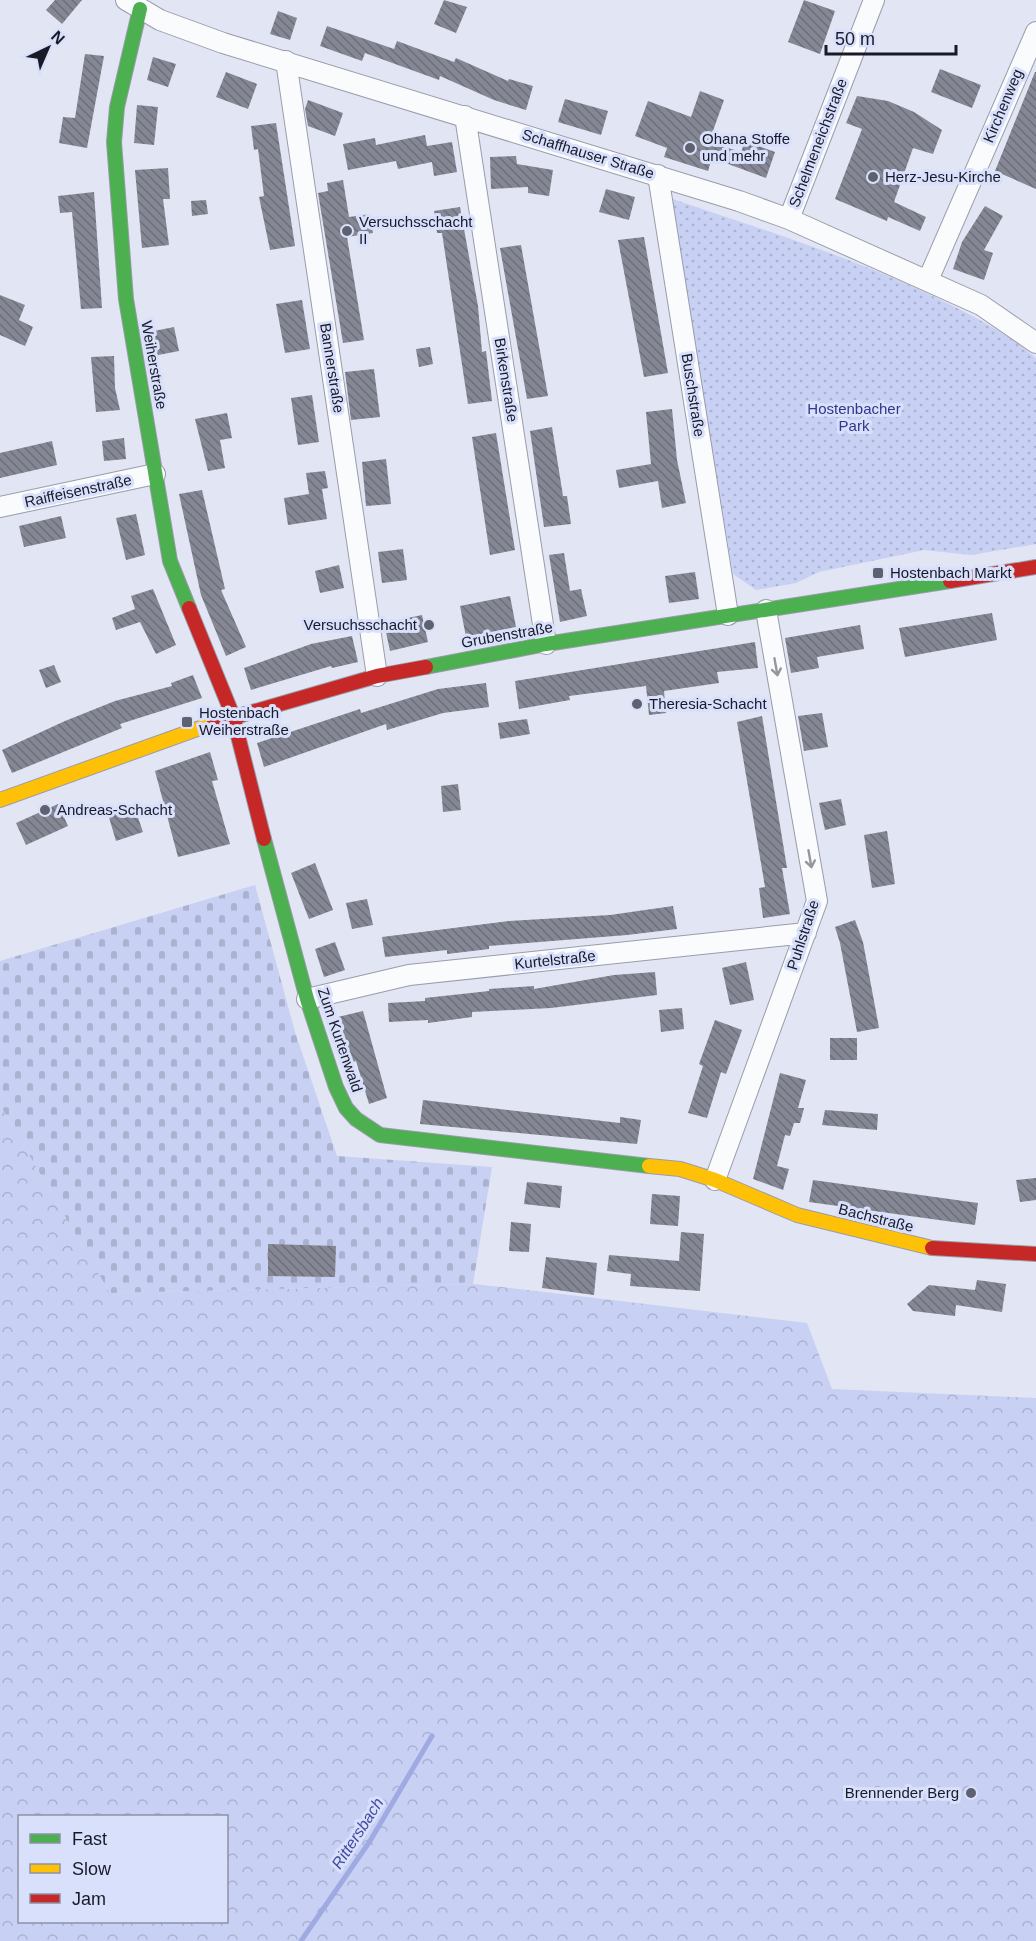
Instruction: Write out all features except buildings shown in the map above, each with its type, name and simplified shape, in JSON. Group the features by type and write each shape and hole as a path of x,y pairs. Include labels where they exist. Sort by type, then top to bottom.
{"street":[{"name":"Schelmeneichstraße","path":"789,219 874,0"},
{"name":"Schaffhauser Straße","path":"133,4 178,27 658,175 789,219 981,305 1036,343"},
{"name":"Weiherstraße","path":"133,4 117,107 114,142 126,298 155,474 176,577 233,716"},
{"name":"Kirchenweg","path":"928,280 1036,32"},
{"name":"Bannerstraße","path":"286,61 377,676"},
{"name":"Birkenstraße","path":"465,116 546,644"},
{"name":"Buschstraße","path":"658,175 728,615"},
{"name":"Raiffeisenstraße","path":"0,507 155,474"},
{"name":"Grubenstraße","path":"0,800 233,716 377,676 546,644 1036,567"},
{"name":"Puhlstraße","path":"715,1180 817,901 766,610"},
{"name":"Zum Kurtenwald","path":"233,716 307,999 336,1087 346,1108 362,1124 380,1135 680,1169 715,1180"},
{"name":"Kurtelstraße","path":"307,999 409,975 806,933"},
{"name":"Bachstraße","path":"715,1180 797,1215 929,1248 1036,1254"}],"green space":[{"name":"Hostenbacher Park","path":"670,198 810,246 914,287 993,328 1036,358 1036,544 971,555 924,550 819,572 796,583 756,590 733,574"},
{"path":"255,885 295,1032 337,1156 492,1167 473,1284 110,1293 0,1105 0,961"},
{"path":"0,1105 110,1293 473,1284 501,1287 807,1323 832,1389 1036,1398 1036,1941 0,1941"}],"waterway":[{"name":"Rittersbach","path":"301,1941 370,1841 432,1736"}],"traffic: fast":[{"path":"140,9 117,107 114,142 126,299 170,561 189,608"},
{"path":"426,667 546,644 950,581"},
{"path":"264,839 307,999 336,1087 346,1108 356,1119 380,1135 649,1166"}],"traffic: slow":[{"path":"0,800 214,723"},
{"path":"649,1166 680,1169 715,1180 797,1215 932,1248"}],"traffic: jam":[{"path":"950,581 1036,567"},
{"path":"189,608 233,716 264,839"},
{"path":"214,723 377,676 426,667"},
{"path":"932,1248 1036,1254"}],"place":[{"name":"Ohana Stoffe und mehr","path":"690,148"},
{"name":"Herz-Jesu-Kirche","path":"873,177"},
{"name":"Versuchsschacht II","path":"347,231"},
{"name":"Hostenbach Markt","path":"878,573"},
{"name":"Versuchsschacht","path":"429,625"},
{"name":"Theresia-Schacht","path":"637,704"},
{"name":"Hostenbach Weiherstraße","path":"187,722"},
{"name":"Andreas-Schacht","path":"45,810"},
{"name":"Brennender Berg","path":"971,1793"}]}
